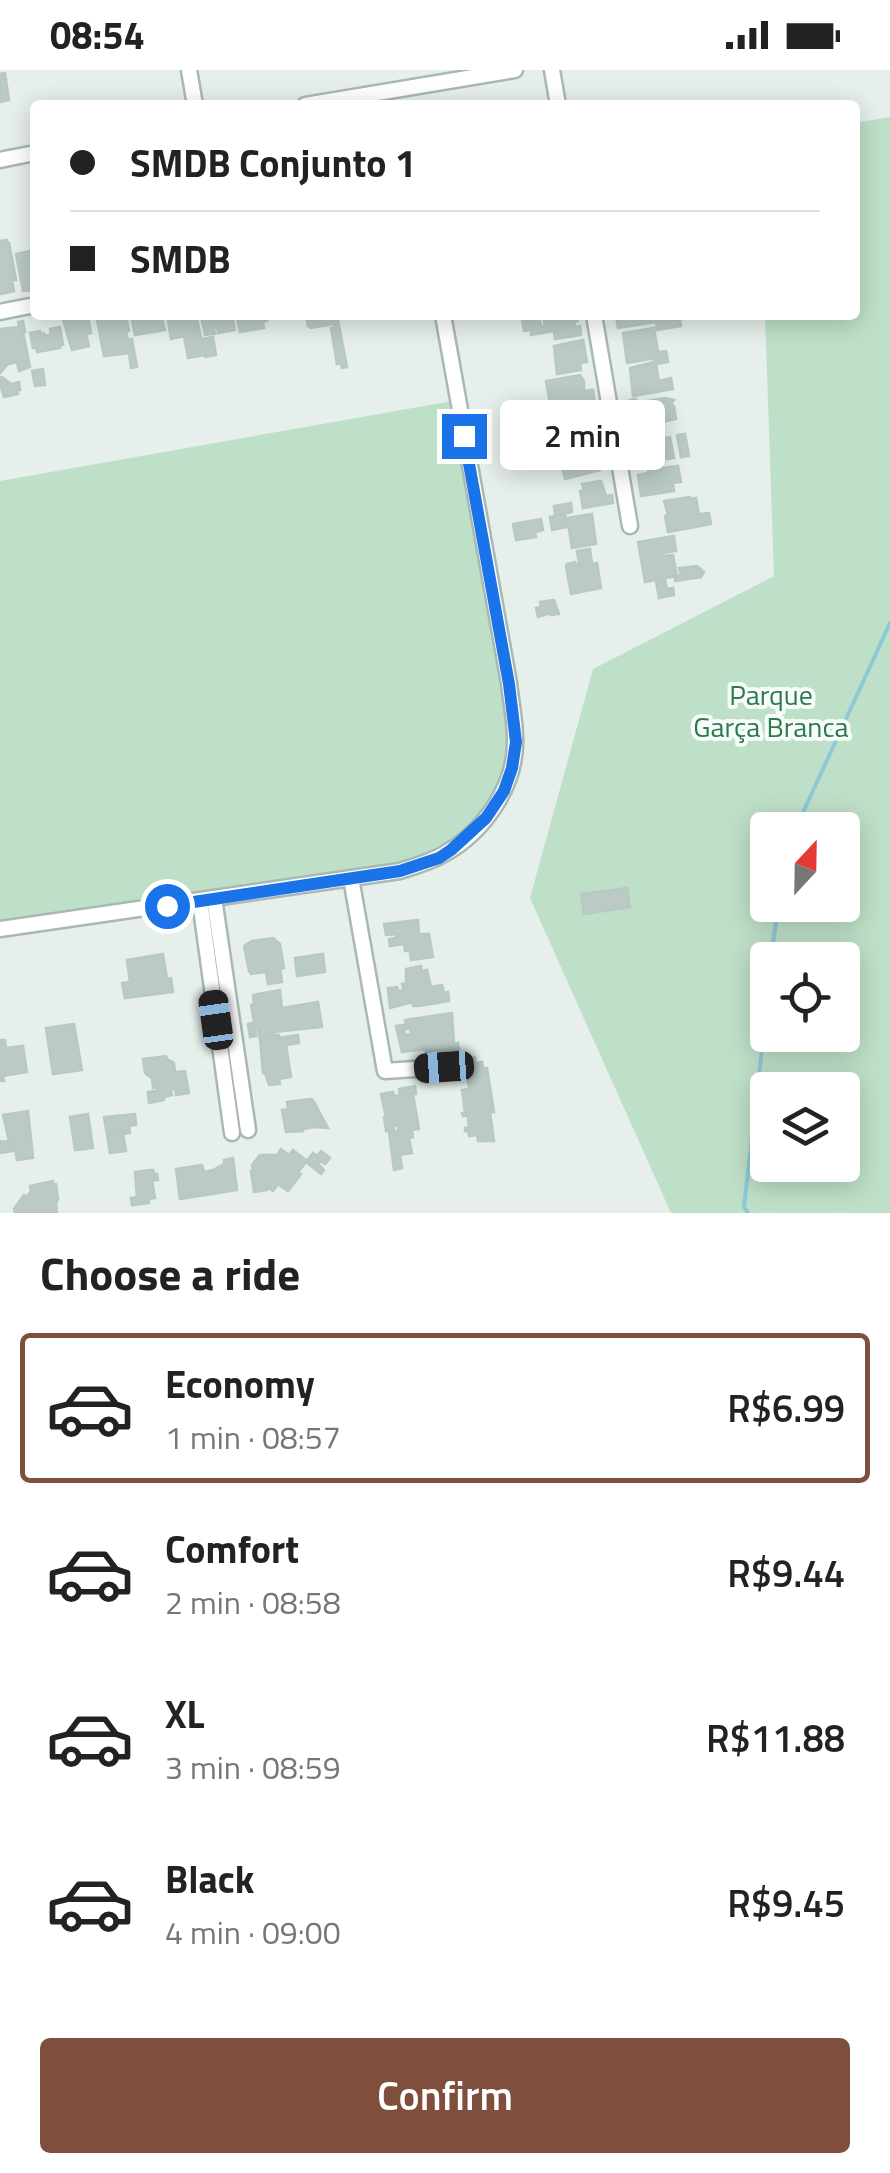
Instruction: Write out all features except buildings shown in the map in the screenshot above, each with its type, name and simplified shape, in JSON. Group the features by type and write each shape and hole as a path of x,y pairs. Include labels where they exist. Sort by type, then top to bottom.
{"street":[{"path":"189,70 194,100"},
{"path":"336,100 515,70"},
{"path":"552,70 557,100"},
{"path":"403,89 405,100"},
{"path":"0,160 30,154"},
{"path":"0,312 30,306"},
{"path":"0,929 400,871 439,858 486,818 504,791 516,742 444,320"},
{"path":"595,320 630,526"},
{"path":"350,878 385,1071 444,1067"},
{"path":"207,900 248,1130"},
{"path":"207,900 232,1133"}],"green space":[{"name":"Parque Garça Branca","path":"890,117 890,1213 671,1213 530,898 593,669 774,576 765,320 860,320 860,122"},
{"path":"458,400 516,741 504,791 439,858 0,930 0,481"}],"waterway":[{"path":"803,812 890,623"},
{"path":"773,942 776,922"},
{"path":"748,1213 744,1207 762,1052"}],"route":[{"path":"167,906 400,871 439,858 486,818 504,791 516,742 464,436"}]}
